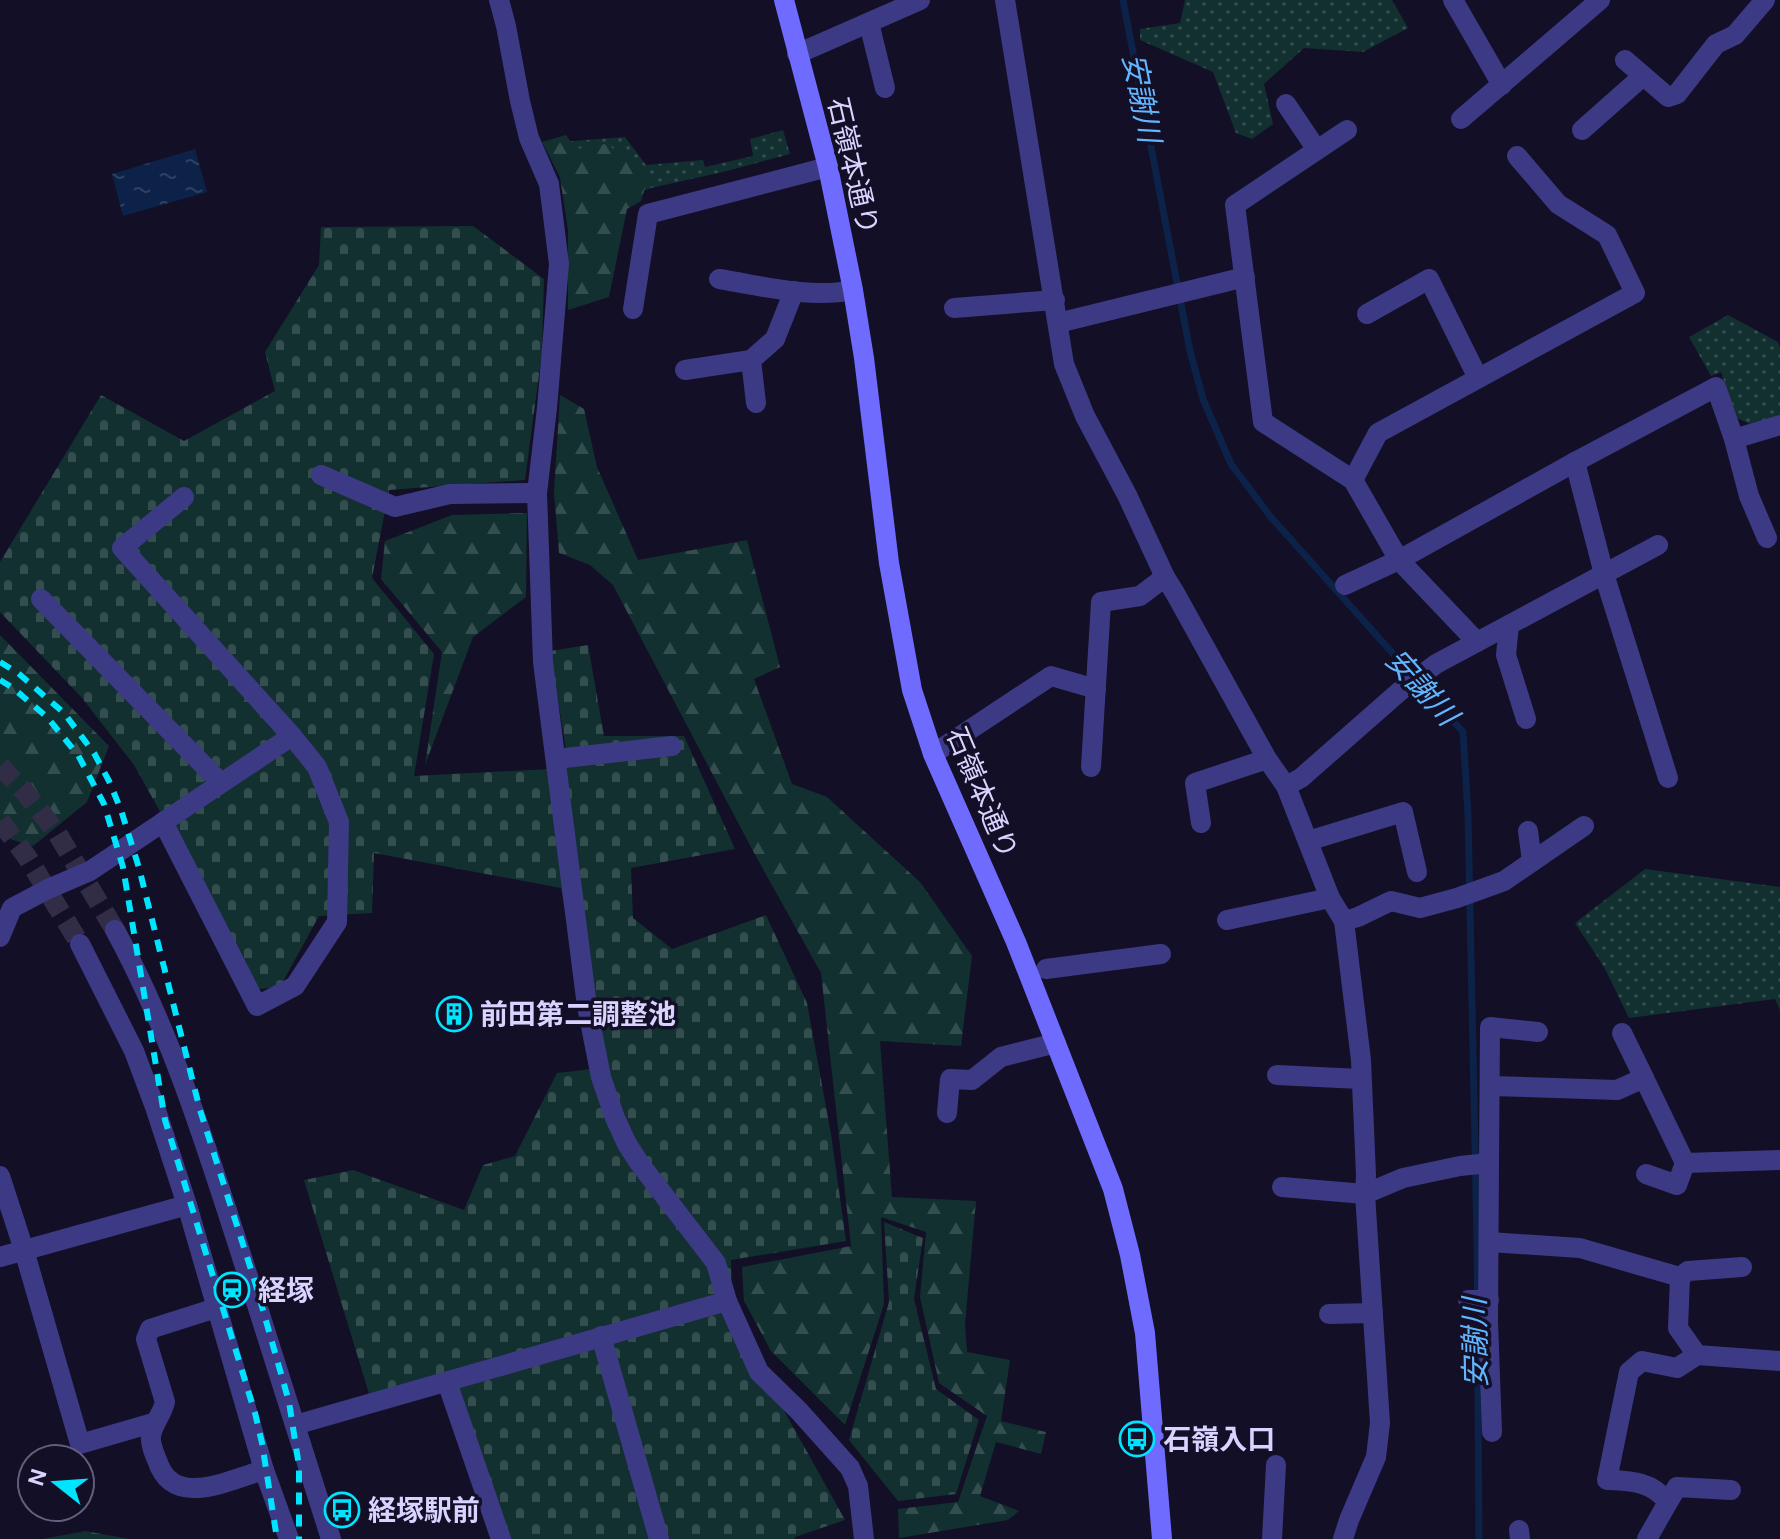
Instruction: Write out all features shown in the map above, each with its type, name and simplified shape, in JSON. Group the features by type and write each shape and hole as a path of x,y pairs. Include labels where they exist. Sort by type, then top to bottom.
{"main road":[{"name":"石嶺本通り","path":"784,0 828,167 853,290 889,563 912,690 933,754 1016,942 1113,1189 1145,1333 1162,1539"}],"street":[{"path":"499,0 529,138 549,184 559,264 537,493 543,662 587,1006 601,1077 627,1144 716,1263 727,1301 759,1372 850,1468 858,1486 864,1539"},
{"path":"797,54 920,0"},
{"path":"1005,0 1064,364 1085,416 1127,495 1165,577 1267,759 1286,786 1330,898 1344,921 1359,1046 1380,1423 1376,1457 1343,1539"},
{"path":"1453,0 1502,85"},
{"path":"1461,119 1600,0"},
{"path":"1625,60 1668,97 1677,94 1716,44 1735,35 1765,0"},
{"path":"869,23 885,88"},
{"path":"1582,130 1643,76"},
{"path":"1286,104 1317,150"},
{"path":"1347,130 1235,205 1263,422 1353,480 1399,560 1477,642"},
{"path":"1353,480 1378,433 1635,293 1607,235 1558,204 1517,156"},
{"path":"633,309 648,214 828,167"},
{"path":"1058,323 1245,277"},
{"path":"719,279 812,294 837,294 853,290"},
{"path":"1367,314 1429,279 1478,378"},
{"path":"685,370 751,360 775,339 794,291"},
{"path":"954,308 1055,300"},
{"path":"751,360 756,403"},
{"path":"1345,585 1399,560 1716,387 1749,496 1767,538"},
{"path":"1734,439 1780,425"},
{"path":"1575,462 1604,574 1668,778"},
{"path":"321,475 395,507 450,494 537,493"},
{"path":"163,822 257,1006 295,986 337,922 339,822 317,767 122,548 184,497"},
{"path":"1286,786 1301,778 1400,691 1436,664 1658,545"},
{"path":"1091,767 1101,602 1140,596 1165,577"},
{"path":"41,599 221,783"},
{"path":"1509,625 1506,655 1526,719"},
{"path":"933,754 1051,676 1096,689"},
{"path":"0,937 12,908 90,871 292,736"},
{"path":"556,759 672,746"},
{"path":"1201,823 1195,783 1267,759"},
{"path":"1308,841 1403,812 1417,872"},
{"path":"1344,921 1391,901 1420,908 1504,881 1584,826"},
{"path":"1528,831 1532,861"},
{"path":"1227,920 1330,898"},
{"path":"115,930 159,1018 211,1160 331,1539"},
{"path":"80,944 134,1051 155,1107 187,1205 264,1470 289,1539"},
{"path":"1046,969 1161,954"},
{"path":"1492,1432 1478,1300 1489,1242 1490,1027 1538,1032"},
{"path":"1622,1033 1685,1163 1677,1185 1646,1174"},
{"path":"947,1113 950,1079 972,1080 1001,1057 1056,1043"},
{"path":"1277,1075 1360,1079"},
{"path":"1491,1086 1617,1090 1644,1078"},
{"path":"1685,1163 1780,1160"},
{"path":"1282,1187 1365,1194 1403,1178 1460,1166 1489,1164"},
{"path":"0,1176 80,1444 156,1422"},
{"path":"0,1257 187,1205"},
{"path":"1489,1242 1580,1248 1680,1277"},
{"path":"1680,1277 1688,1271 1742,1267"},
{"path":"1680,1277 1678,1328 1697,1355"},
{"path":"295,1425 727,1301"},
{"path":"216,1308 150,1329 146,1339 165,1402 163,1413 151,1434 151,1442 161,1473 173,1484 196,1490 264,1470"},
{"path":"1329,1314 1373,1313"},
{"path":"601,1336 659,1539"},
{"path":"1668,1502 1661,1493 1637,1481 1607,1480 1629,1372 1642,1361 1677,1368 1697,1355 1780,1361"},
{"path":"447,1382 501,1539"},
{"path":"1272,1539 1276,1465"},
{"path":"1647,1539 1677,1487 1731,1490"}],"green space":[{"path":"1185,0 1392,0 1408,28 1363,52 1304,48 1264,84 1273,124 1252,139 1236,133 1213,72 1140,40 1140,29 1180,23"},
{"path":"783,130 790,154 626,197 546,143 625,137 646,165 703,160 705,167 753,156 750,139"},
{"path":"566,135 576,149 606,144 650,172 641,201 627,209 609,297 568,310 568,230 560,177 542,142"},
{"path":"473,226 544,279 542,352 525,480 389,490 372,578 434,654 414,776 569,768 550,651 588,645 604,736 684,736 735,849 631,868 633,918 672,949 766,915 807,1003 831,1134 846,1241 731,1260 732,1317 845,1520 795,1539 504,1539 453,1373 370,1397 304,1180 353,1170 464,1210 483,1165 515,1156 557,1073 593,1069 561,888 374,853 372,913 319,916 280,987 259,989 134,765 82,698 0,612 0,562 101,395 184,441 275,391 265,352 319,265 321,227"},
{"path":"1728,315 1778,342 1780,415 1750,424 1737,418 1721,372 1711,376 1689,337"},
{"path":"560,395 584,409 597,467 638,560 747,540 780,667 754,679 792,784 827,797 920,882 972,956 961,1046 880,1041 892,1197 976,1201 965,1324 967,1352 1010,1360 1001,1421 1046,1432 1041,1454 996,1442 980,1496 1019,1511 1008,1520 899,1538 898,1509 958,1502 987,1416 939,1383 920,1297 926,1232 881,1217 884,1304 845,1425 771,1351 744,1301 742,1267 851,1246 821,973 613,585 590,565 559,553 554,492"},
{"path":"527,513 526,597 473,637 425,765 442,652 381,579 385,541 452,515"},
{"path":"0,635 109,746 87,802 33,846 0,836"},
{"path":"1645,869 1780,887 1780,1010 1775,999 1629,1018 1604,967 1575,923"},
{"path":"884,1222 923,1238 914,1299 936,1389 979,1420 956,1494 898,1501 849,1440 889,1302"},
{"path":"85,1531 130,1539 43,1539"}],"water":[{"path":"195,149 207,192 123,216 112,174"}],"waterway":[{"name":"安謝川","path":"1123,0 1190,351 1203,399 1231,464 1270,516 1463,732 1468,814 1477,1241 1479,1539"}],"tunnel":[{"path":"0,766 57,833 115,930"},
{"path":"0,821 27,857 80,944"}],"railway":[{"path":"0,662 18,673 64,713 94,753 121,810 139,868 200,1110 255,1282 289,1402 299,1466 299,1539"},
{"path":"0,680 47,717 78,755 104,804 123,867 165,1120 255,1413 277,1539"}],"place":[{"name":"前田第二調整池","path":"454,1014"},
{"name":"経塚","path":"232,1290"},
{"name":"石嶺入口","path":"1137,1439"},
{"name":"経塚駅前","path":"342,1510"}]}
